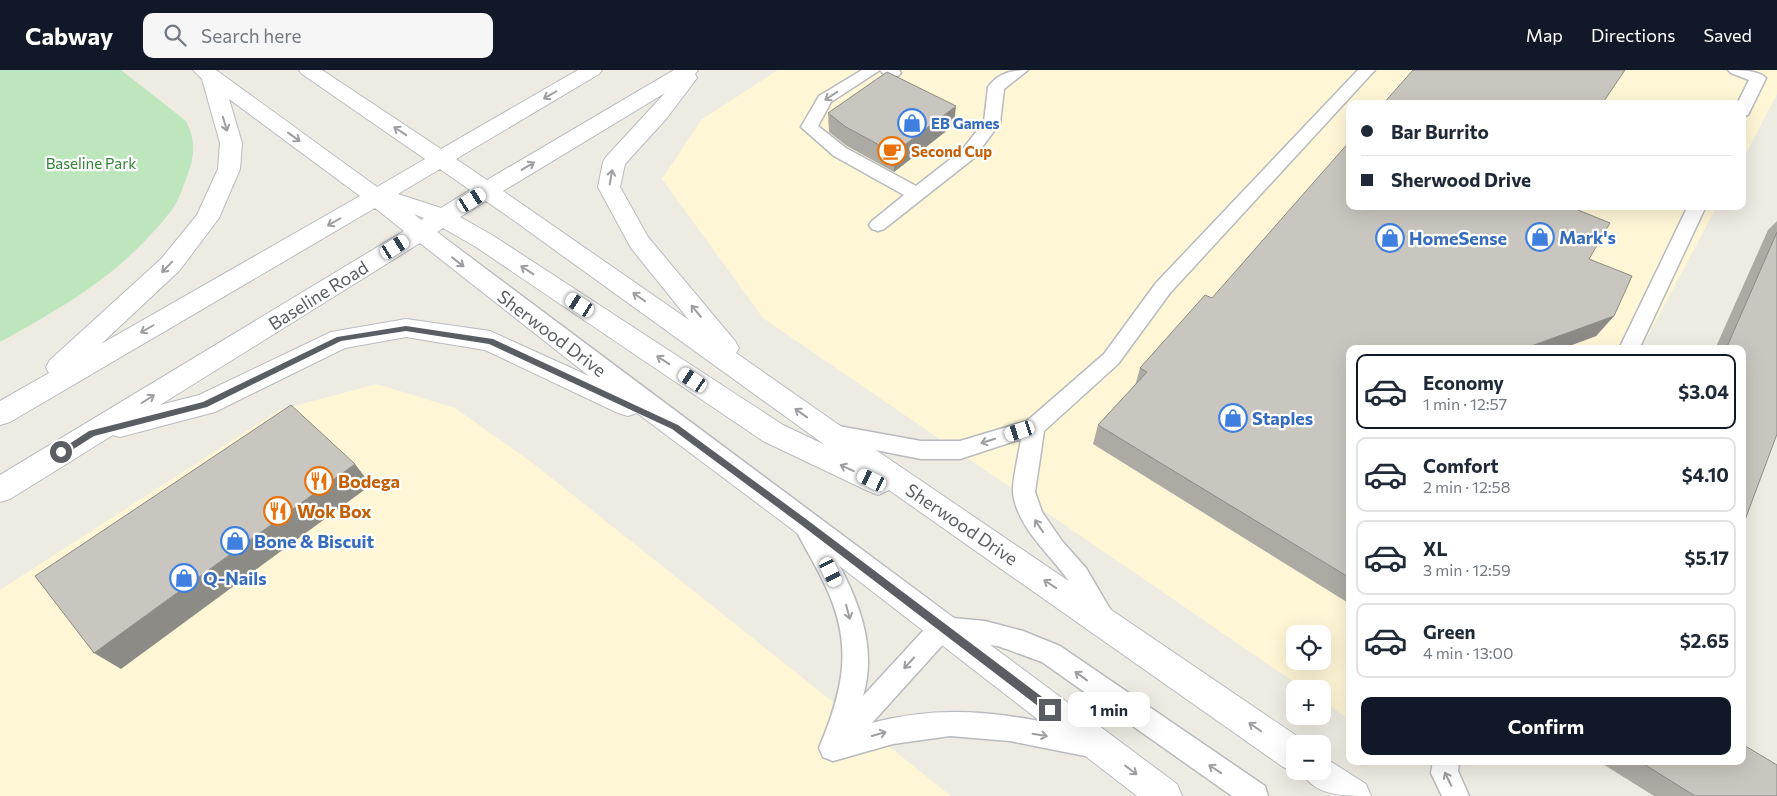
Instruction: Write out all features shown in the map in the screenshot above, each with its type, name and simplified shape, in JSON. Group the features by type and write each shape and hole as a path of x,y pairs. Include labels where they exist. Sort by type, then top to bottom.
{"main road":[{"name":"Sherwood Drive","path":"309,70 532,221 829,433 1286,749"},
{"path":"0,414 592,70"},
{"name":"Baseline Road","path":"0,490 486,191 688,70"},
{"path":"693,70 659,114 614,162 609,187 639,242 750,376"},
{"name":"Sherwood Drive","path":"208,74 376,197 421,231 454,260 803,521 1165,796"},
{"path":"23,401 170,265 207,218 229,169 231,143 208,74"},
{"path":"376,197 413,205 444,217 773,433 955,519"},
{"path":"92,434 204,404 340,339 406,328 490,341 675,427"},
{"path":"1331,780 1354,796"}],"lane":[{"path":"873,70 825,99 809,127 840,152 916,194"},
{"path":"878,226 968,154 992,123 996,87 1020,70"},
{"path":"829,433 921,450 960,450 1034,427 1111,360 1163,288 1367,70"},
{"path":"1736,70 1760,74 1746,103"},
{"path":"1631,345 1695,210"},
{"path":"1034,427 1024,492 1032,516 1054,548 1078,575 1106,623"},
{"path":"803,521 848,606 856,645 855,676 832,748"},
{"path":"832,748 942,628 975,629 1013,638 1051,654 1255,796"},
{"path":"832,748 886,732 931,724 986,725 1097,745"},
{"path":"1445,765 1444,772 1456,796"}],"shaded area":[{"path":"778,70 1777,70 1777,94 1746,153 1746,100 1346,100 1346,210 1715,210 1643,345 1346,345 1346,717 1331,707 1331,680 1291,680 763,318 662,179 701,120"},
{"path":"377,384 455,408 534,464 951,796 0,796 0,590 279,410"}],"green space":[{"name":"Baseline Park","path":"0,70 121,70 186,121 192,136 193,150 189,172 177,201 165,219 137,249 120,265 82,293 0,342"}],"building":[{"path":"1413,70 1625,70 1605,100 1387,100"},
{"path":"887,72 956,106 894,153 846,127 828,113"},
{"path":"1346,146 1346,210 1578,210 1610,223 1589,259 1632,276 1614,316 1534,345 1346,345 1346,576 1098,425 1147,372 1140,368 1205,295 1212,298"},
{"path":"1777,232 1777,434 1746,517 1746,345 1728,345"},
{"path":"291,405 355,464 94,653 35,576"},
{"path":"1746,746 1777,765 1777,796 1695,796 1645,765 1746,765"}],"place":[{"name":"EB Games","path":"912,123"},
{"name":"Second Cup","path":"892,151"},
{"name":"Mark's","path":"1540,237"},
{"name":"HomeSense","path":"1390,238"},
{"name":"Staples","path":"1233,418"},
{"name":"Bodega","path":"319,481"},
{"name":"Wok Box","path":"278,511"},
{"name":"Bone & Biscuit","path":"235,541"},
{"name":"Q-Nails","path":"184,578"}],"route":[{"path":"61,452 92,434 204,404 340,339 406,328 490,341 675,427 803,521 1050,710"}]}
